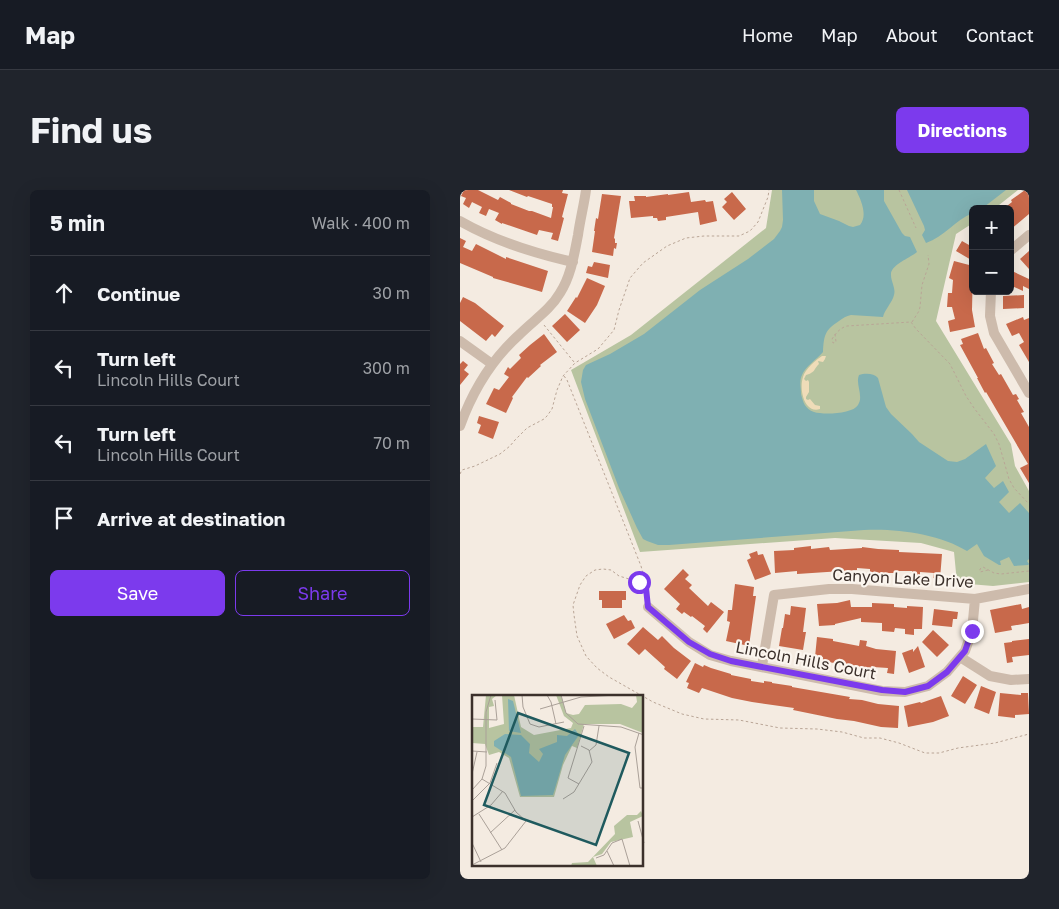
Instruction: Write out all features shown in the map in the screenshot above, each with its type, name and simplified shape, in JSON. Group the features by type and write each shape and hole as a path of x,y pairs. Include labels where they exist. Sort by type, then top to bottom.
{"street":[{"path":"460,426 471,398 492,364 509,344 546,312 561,293 568,280 586,190"},
{"path":"460,221 500,240 538,254 573,262"},
{"path":"1011,250 1029,235"},
{"path":"991,295 990,316 994,333 1029,393"},
{"path":"460,341 492,364"},
{"name":"Canyon Lake Drive","path":"762,666 774,595 829,589 852,589 975,598 1029,589"},
{"name":"Lincoln Hills Court","path":"648,607 689,642 710,654 731,661 882,690 905,692 928,686 947,672 965,651 972,631 975,598"},
{"path":"960,657 990,676 1011,680 1029,679"}],"path":[{"path":"460,474 462,470 500,454 527,428 544,419 552,409 563,376 575,363 598,349 614,330 630,278 643,263 667,246 686,238 739,236 750,231 758,222 769,190"},
{"path":"899,190 916,228"},
{"path":"912,322 920,307 922,285 929,264 928,255"},
{"path":"538,318 575,363"},
{"path":"835,334 847,326 912,322"},
{"path":"912,322 950,364 966,396 994,434 999,444 1009,479 1014,488 1029,504"},
{"path":"563,376 567,380 641,566 648,607"},
{"path":"640,695 609,678 586,656 577,636 573,605 580,585 586,576 594,570 611,570 619,576 639,582 646,588"},
{"path":"988,570 1001,574 1029,571"},
{"path":"644,697 682,714 704,719 739,720 780,728 842,732 864,738 880,738 925,753 939,753 958,748 995,743 1029,734"}],"green space":[{"path":"772,190 1018,190 999,205 969,205 969,226 956,234 936,321 1011,444 1015,466 1029,491 1029,582 993,586 957,583 954,552 921,543 835,538 640,552 571,370 631,335 766,228"}],"sand":[{"path":"822,356 826,356 823,362 818,361 819,364 814,371 806,375 804,379 809,382 809,392 806,399 810,399 815,405 820,406 820,409 815,410 810,408 804,399 802,382 806,371"}],"water":[{"path":"782,190 814,190 814,201 820,214 853,227 860,225 864,212 856,190 884,190 884,201 902,233 910,237 917,252 897,265 892,271 891,278 894,295 883,317 849,315 828,330 823,352 806,369 801,377 801,394 805,405 811,411 818,413 838,413 855,408 860,401 859,375 872,374 878,378 886,407 891,414 919,442 948,461 957,462 965,459 986,444 996,466 985,478 994,488 1003,481 1009,492 999,502 1009,513 1020,503 1029,513 1028,565 1014,566 1009,557 1000,561 1001,565 999,565 984,556 977,544 967,551 931,536 889,530 864,530 669,545 658,545 643,539 619,488 585,399 581,382 583,370 586,365 610,354 644,334 700,290 748,259 774,239 782,227"},
{"path":"907,190 1006,190 986,205 969,205 969,215 938,237 926,243 922,235 925,230"}],"building":[{"path":"464,190 478,190 498,200 500,197 511,204 551,218 552,204 509,190 563,190 562,193 568,194 558,241 551,239 553,233 539,230 537,235 502,224 495,220 499,213 489,209 486,216 479,213 482,207 472,202 469,208 463,204 466,198 461,196"},
{"path":"1025,190 1029,195 1029,214 1014,227 1014,205 1008,205 1012,202 1011,200"},
{"path":"689,192 691,202 713,201 717,221 700,225 698,212 666,217 666,220 658,221 653,216 631,218 629,201 635,201 634,196 646,197"},
{"path":"732,192 746,209 734,220 722,207 727,202 724,199"},
{"path":"602,194 621,196 614,238 615,243 617,243 613,256 592,252 596,218 598,219"},
{"path":"460,238 466,241 463,247 472,251 476,244 506,259 506,257 548,271 542,292 493,278 460,263"},
{"path":"962,241 969,245 969,259 956,251"},
{"path":"1029,251 1029,269 1020,259"},
{"path":"954,261 969,265 969,295 972,295 972,310 975,327 950,332 948,321 955,319 952,307 947,307 948,293 952,293 953,280 949,278"},
{"path":"594,262 610,265 608,278 586,273 588,266 592,267"},
{"path":"1014,272 1029,279 1029,289 1023,286 1023,291 1014,287"},
{"path":"587,278 605,286 597,305 585,323 567,311 577,298"},
{"path":"1024,295 1024,308 1003,309 1003,296"},
{"path":"463,297 475,303 504,326 495,337 492,334 486,341 460,321 460,303"},
{"path":"565,314 580,330 567,342 552,326"},
{"path":"1023,317 1024,320 1029,318 1029,362 1019,345 1024,342 1019,333 1012,336 1006,324"},
{"path":"978,333 984,349 986,348 994,363 992,364 999,375 1001,374 1013,395 1016,394 1019,399 1017,400 1024,412 1021,413 1029,427 1029,483 1020,468 1028,464 985,393 960,345 963,344 961,339"},
{"path":"544,334 557,352 527,377 512,397 506,413 486,404 494,388 499,390 509,377 504,374 508,367 510,369 521,358 519,355"},
{"path":"463,361 468,365 464,370 469,374 460,385 460,364"},
{"path":"479,416 499,422 493,439 478,433 481,425 477,423"},
{"path":"811,546 811,549 829,547 830,550 862,547 899,550 899,552 942,554 940,579 933,578 934,573 920,572 920,576 912,576 912,571 870,573 870,569 857,568 857,570 797,574 797,571 775,573 774,551 794,550 794,548"},
{"path":"757,551 758,555 763,554 771,574 755,580 747,560 751,558 749,554"},
{"path":"683,569 689,575 685,579 692,585 689,588 708,606 711,602 724,612 707,633 703,629 705,626 692,616 684,612 682,614 676,609 680,604 664,589"},
{"path":"735,584 754,587 753,596 756,596 749,646 726,641 730,622 727,621 728,610 732,610"},
{"path":"599,591 626,591 626,600 622,600 622,608 602,608 602,600 599,600"},
{"path":"850,600 851,607 872,607 872,603 894,604 894,607 923,607 922,629 914,629 914,635 905,634 905,629 895,628 894,632 882,631 882,623 861,622 861,618 835,625 819,626 817,604"},
{"path":"1021,604 1022,609 1029,607 1029,623 1011,626 1012,630 995,633 990,610"},
{"path":"791,606 806,608 803,632 806,632 803,650 779,646 785,614 790,615"},
{"path":"934,609 958,612 957,619 953,619 952,627 932,625"},
{"path":"624,615 628,621 631,620 635,628 614,639 606,624"},
{"path":"643,627 658,640 662,636 691,661 677,679 664,669 665,667 645,649 639,655 627,644"},
{"path":"933,630 949,645 937,657 922,642"},
{"path":"817,637 859,646 860,640 867,641 866,646 896,651 894,674 887,673 888,668 873,667 872,669 851,665 851,667 823,661 823,657 815,657"},
{"path":"1029,639 1029,655 1012,657 1013,662 1007,663 1004,643"},
{"path":"918,646 925,667 909,673 902,653 913,649 913,652"},
{"path":"695,663 731,675 751,679 751,681 772,682 850,697 849,699 899,706 898,728 881,727 793,710 794,708 732,698 702,688 699,693 687,688 689,683 686,682"},
{"path":"963,676 977,685 965,704 951,696"},
{"path":"981,686 996,692 989,714 974,708"},
{"path":"1000,693 1021,695 1021,693 1028,693 1029,714 1015,715 1015,718 998,716"},
{"path":"941,696 949,716 933,722 908,727 904,706 921,703"}],"route":[{"path":"639,582 646,588 648,607 689,642 710,654 731,661 882,690 905,692 928,686 947,672 965,651 972,631"}]}
